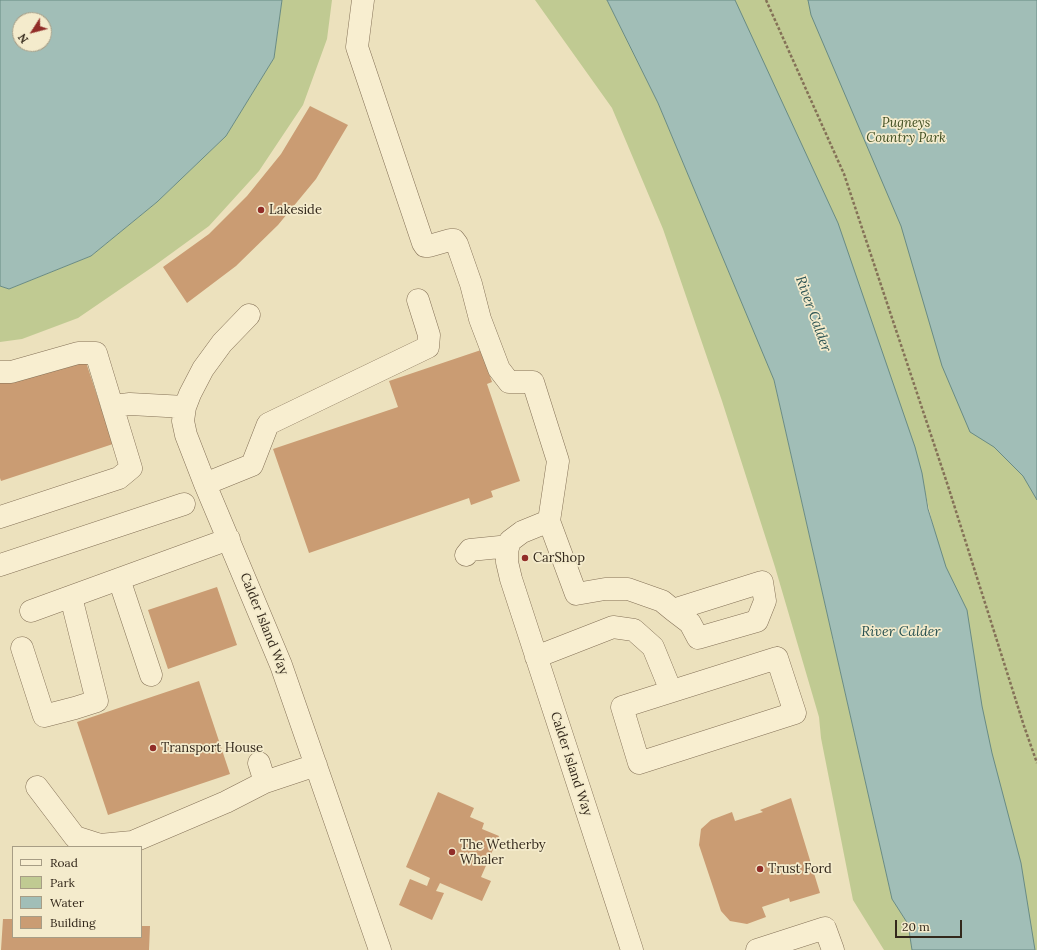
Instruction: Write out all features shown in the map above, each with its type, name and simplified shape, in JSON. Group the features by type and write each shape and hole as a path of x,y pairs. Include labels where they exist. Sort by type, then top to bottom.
{"street":[{"path":"363,0 357,47 423,242 425,246 450,240 454,240 458,244 471,284 480,319 499,369 509,382 533,382 558,461 549,521 576,594 605,589 628,589 662,601 672,610"},
{"path":"205,484 252,465 268,424 428,347 428,335 418,300"},
{"name":"Calder Island Way","path":"249,315 222,343 203,369 190,394 185,407 183,421 186,435 205,484 281,665 380,950"},
{"path":"0,372 11,372 78,353 96,353 131,468 119,478 0,517"},
{"path":"112,406 130,404 185,407"},
{"path":"0,565 184,504"},
{"path":"466,555 470,550 500,546 508,551 510,541 522,532 549,521"},
{"path":"31,611 229,539"},
{"name":"Calder Island Way","path":"508,551 507,562 511,579 632,950"},
{"path":"119,579 151,675"},
{"path":"22,648 44,716 97,701 71,597"},
{"path":"536,657 613,627 634,630 653,647 671,691"},
{"path":"777,658 795,713 640,763 622,707 671,691 777,658"},
{"path":"37,787 75,837 100,845 132,842 226,802 262,773 316,765"},
{"path":"757,950 825,928 833,950"}],"path":[{"path":"766,0 844,174 948,486 1024,726 1037,762"}],"green space":[{"path":"282,0 332,0 327,39 303,105 259,171 209,226 78,318 22,339 0,342 0,286 9,289 91,256 157,202 226,136 274,58"},
{"path":"535,0 607,0 658,103 773,376 892,898 908,924 912,950 884,950 853,900 821,738 819,717 775,567 722,401 663,229 612,108"},
{"name":"Pugneys Country Park","path":"701,0 1037,0 1037,950 1033,950 918,462"}],"water":[{"path":"0,0 282,0 274,58 226,136 157,202 91,256 9,289 0,286"},
{"name":"River Calder","path":"607,0 735,0 838,223 915,447 922,473 928,509 946,567 967,610 982,706 992,753 1021,863 1035,950 912,950 908,924 892,899 774,380 658,103"},
{"path":"808,0 1037,0 1037,500 1023,476 994,447 970,432 942,366 901,226 811,15"}],"building":[{"name":"Lakeside","path":"310,106 348,125 316,179 278,225 236,266 187,303 163,267 209,234 247,196 281,154"},
{"path":"481,350 492,382 487,384 520,481 491,491 493,497 471,505 469,498 309,553 273,449 398,407 389,381"},
{"path":"83,353 113,444 1,481 0,381"},
{"path":"217,587 237,645 168,669 148,610"},
{"name":"Transport House","path":"199,681 230,774 108,815 77,722"},
{"name":"The Wetherby Whaler","path":"438,792 474,808 470,817 484,823 482,829 499,836 481,877 491,881 482,901 440,883 436,891 444,893 432,920 399,905 410,879 427,886 430,878 406,867"},
{"name":"Trust Ford","path":"791,798 820,893 790,902 789,898 762,907 766,917 747,924 730,921 721,911 699,845 701,829 711,820 732,812 735,821 763,812 760,810"},
{"path":"3,919 12,919 12,938 142,938 142,926 150,926 149,950 1,950"}],"place":[{"name":"Lakeside","path":"261,210"},
{"name":"CarShop","path":"525,558"},
{"name":"Transport House","path":"153,748"},
{"name":"The Wetherby Whaler","path":"452,852"},
{"name":"Trust Ford","path":"760,869"}]}
